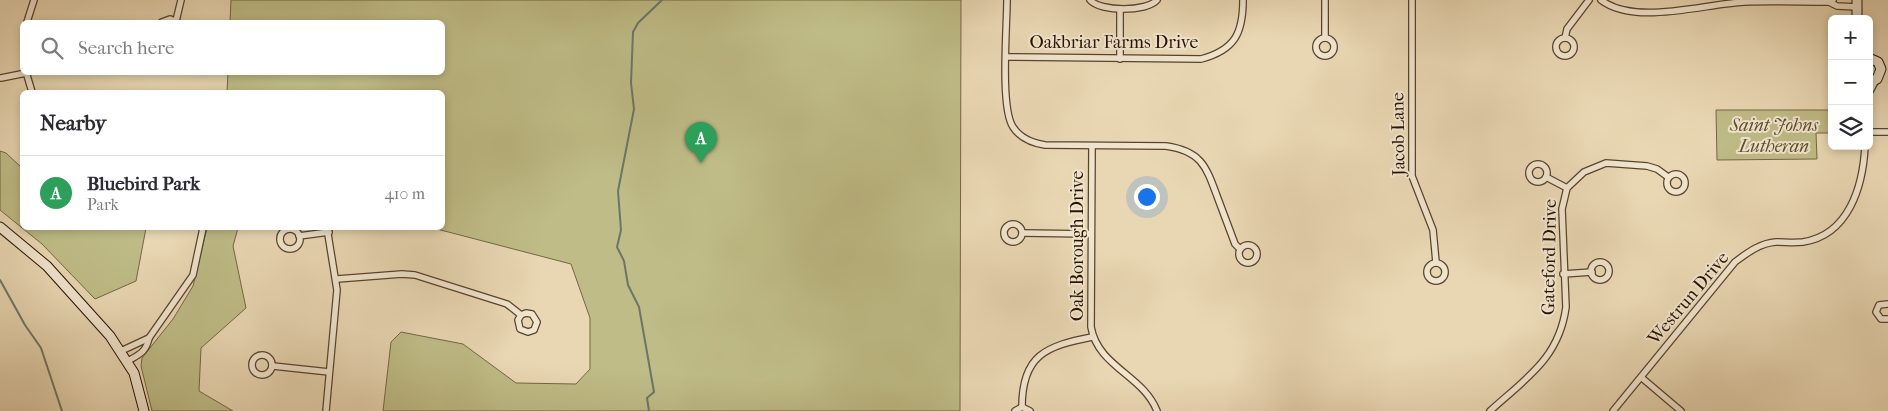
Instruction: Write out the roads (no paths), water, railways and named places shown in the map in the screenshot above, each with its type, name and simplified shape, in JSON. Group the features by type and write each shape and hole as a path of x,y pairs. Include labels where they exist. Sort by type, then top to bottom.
{"street":[{"path":"29,20 34,0"},
{"path":"176,20 181,0"},
{"path":"1007,0 1007,108 1012,126 1020,135 1032,143 1045,145 1166,146 1180,148 1191,153 1207,168 1235,244 1240,249"},
{"path":"1090,0 1099,6 1120,9 1147,7 1157,0"},
{"name":"Oakbriar Farms Drive","path":"1006,57 1201,59 1211,56 1229,45 1241,30 1243,0"},
{"path":"1325,0 1325,38"},
{"name":"Jacob Lane","path":"1412,0 1412,176 1433,230 1436,262"},
{"path":"1565,38 1567,30 1589,0"},
{"path":"1601,0 1617,8 1644,13 1735,2 1831,1 1837,6 1857,3"},
{"path":"1120,9 1120,59"},
{"path":"1873,60 1884,66 1881,73 1874,80"},
{"path":"0,79 20,74"},
{"path":"27,75 31,90"},
{"path":"1874,80 1888,76"},
{"path":"1873,132 1888,132"},
{"name":"Oak Borough Drive","path":"1092,146 1092,336 1101,353 1141,386 1158,411"},
{"name":"Westrun Drive","path":"1613,411 1642,378 1735,262 1749,252 1774,242 1811,240 1832,230 1844,218 1858,190 1864,169 1865,150"},
{"name":"Gateford Drive","path":"1490,411 1533,374 1552,349 1564,321 1566,308 1563,274 1562,208 1567,188 1584,172 1606,163 1647,166 1668,177"},
{"path":"1546,177 1567,188"},
{"path":"0,227 47,266 121,351 128,361 140,387 144,411"},
{"path":"128,361 143,353 149,338 193,275 203,230"},
{"path":"299,236 328,230 337,279 326,411"},
{"path":"1023,234 1091,234"},
{"path":"1563,274 1592,272"},
{"path":"337,279 402,274 415,275 507,304 520,315"},
{"path":"1888,304 1879,305 1876,312 1881,319 1888,319"},
{"path":"526,312 535,316 537,322 534,330 528,332 520,329 518,320 520,315 526,312"},
{"path":"1022,407 1022,391 1026,374 1036,358 1060,344 1092,336"},
{"path":"121,351 149,338"},
{"path":"273,366 329,372"},
{"path":"1642,378 1681,411"},
{"path":"1014,411 1022,407"},
{"path":"1022,407 1030,411"}],"waterway":[{"path":"649,411 647,398 654,392 639,307 628,285 624,261 617,247 621,230 618,191 634,109 631,83 633,32 638,23 662,0"},
{"path":"0,280 25,325 41,348 62,411"}],"place":[{"name":"Bluebird Park","path":"701,163"}],"park label":[{"name":"Saint Johns Lutheran","path":"1774,135"}]}
